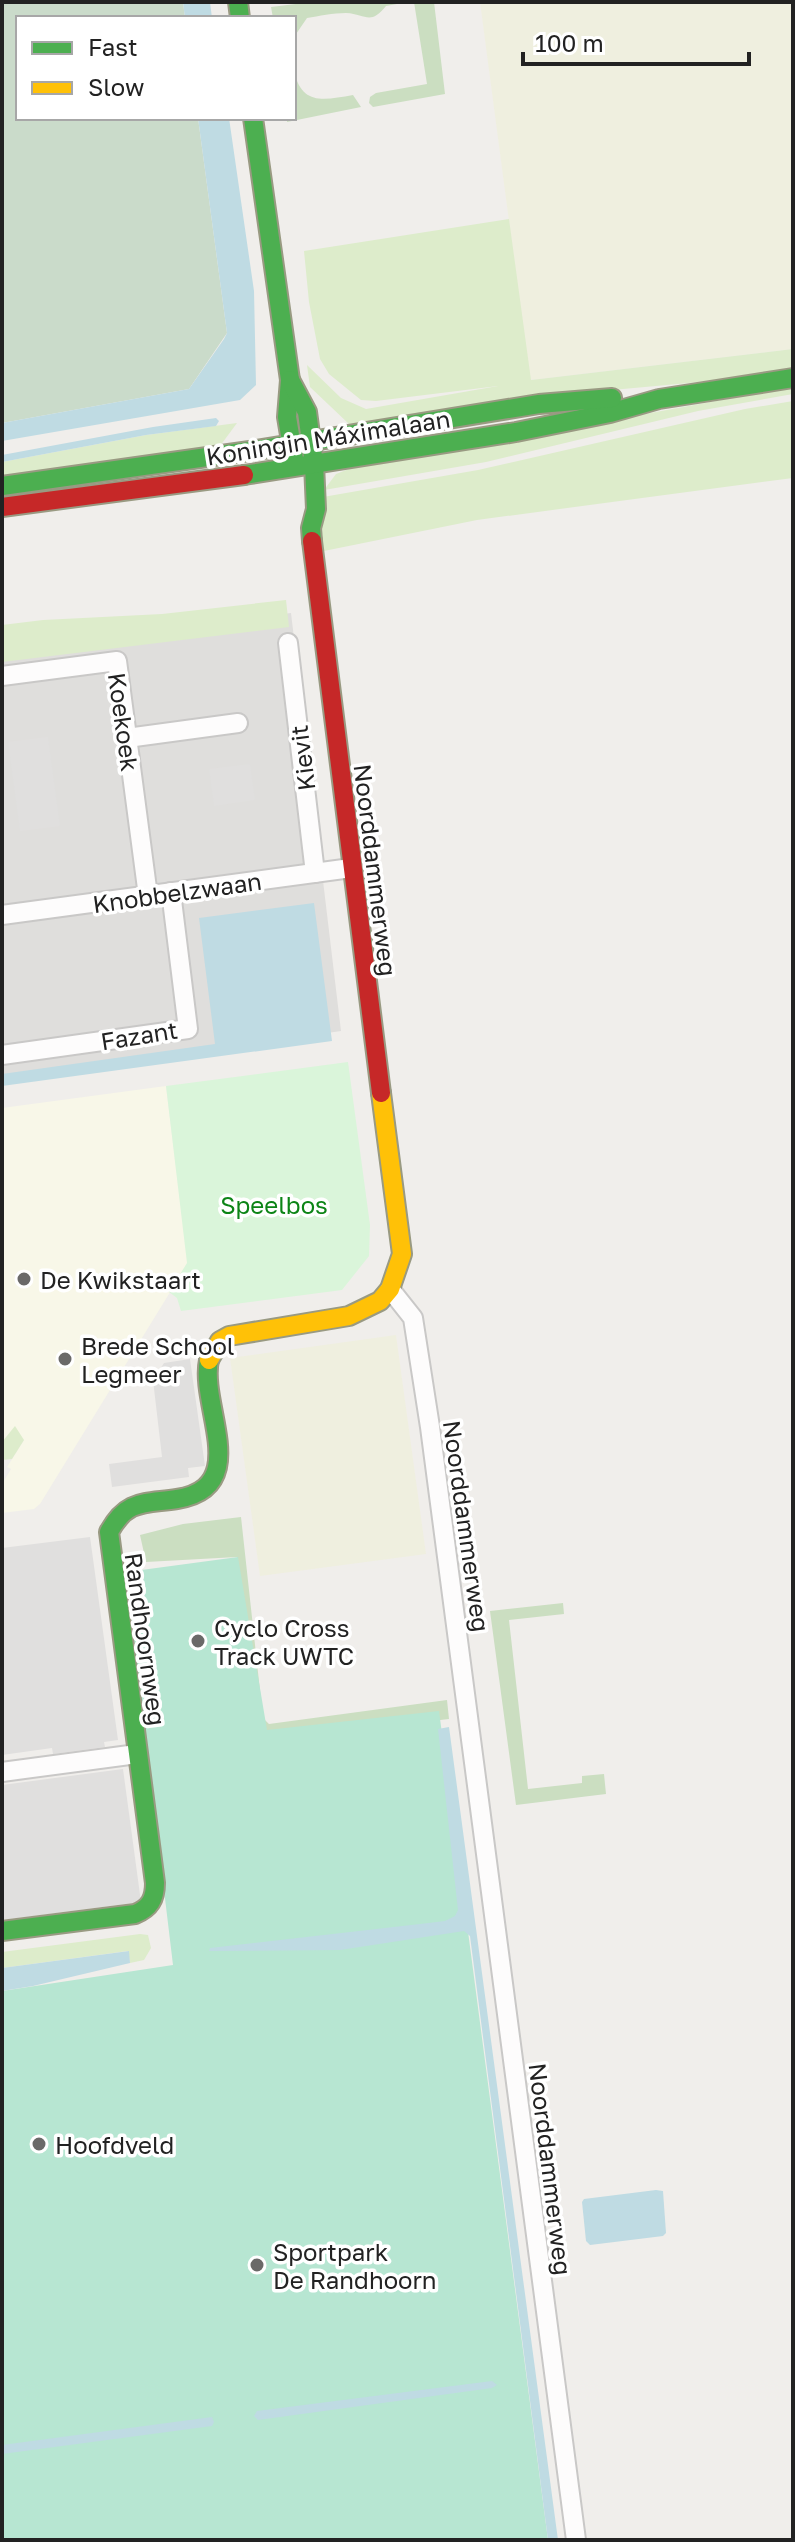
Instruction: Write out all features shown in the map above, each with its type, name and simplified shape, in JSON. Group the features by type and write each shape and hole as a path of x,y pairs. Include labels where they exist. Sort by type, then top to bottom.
{"street":[{"name":"Noorddammerweg","path":"253,120 290,380 287,417 291,444 305,466"},
{"name":"Koningin Máximalaan","path":"2,507 305,466 516,432 610,413 659,399 793,378"},
{"name":"Noorddammerweg","path":"290,380 307,412 311,441 305,466 304,513 311,528 315,581 402,1254 390,1289 413,1318 430,1427 576,2540"},
{"name":"Koningin Máximalaan","path":"2,486 539,404 608,398 659,399"},
{"name":"Kievit","path":"288,643 315,873"},
{"name":"Koekoek","path":"2,676 117,661 148,896"},
{"path":"127,738 238,723"},
{"name":"Knobbelzwaan","path":"2,915 351,868"},
{"name":"Fazant","path":"2,1055 188,1029 171,892"},
{"name":"Randhoornweg","path":"2,1931 135,1914 150,1906 155,1895 109,1540 115,1519 129,1506 195,1495 212,1481 218,1463 207,1362 217,1343 239,1332 354,1315 374,1306 390,1289"},
{"path":"2,1772 137,1754"}],"shaded area":[{"path":"291,613 341,1031 2,1080 2,649"},
{"path":"48,737 60,826 20,831 8,742"},
{"path":"250,764 255,800 214,806 209,769"},
{"name":"Brede School Legmeer","path":"166,1086 188,1263 40,1504 34,1509 2,1513 2,1484 11,1469 7,1467 24,1440 2,1442 2,1108"},
{"path":"190,1359 205,1466 188,1468 189,1477 112,1487 109,1464 162,1457 153,1380 164,1363"},
{"path":"90,1537 118,1740 104,1742 105,1747 53,1754 52,1748 2,1755 2,1548"},
{"path":"123,1769 141,1902 2,1920 2,1785"}],"green space":[{"path":"2,2 183,2 185,16 16,16 16,120 198,120 227,333 189,389 2,423"},
{"path":"312,2 408,2 386,6 372,17 346,13 307,18 296,34 296,16 273,16 271,7"},
{"path":"414,2 434,2 445,94 373,107 369,103 370,97 376,93 427,84"},
{"path":"480,2 793,2 793,349 530,380"},
{"path":"296,76 309,95 324,99 353,95 361,107 287,122 296,120"},
{"path":"509,219 531,380 793,349 793,370 557,395 349,424 310,387 307,365 341,398 366,409 498,386 376,401 361,400 329,374 320,359 309,302 304,251"},
{"path":"793,387 793,394 698,411 486,462 324,490 336,474 354,467"},
{"path":"793,401 793,478 477,520 319,552 323,497 478,470 745,409"},
{"path":"237,423 220,446 2,482 2,462 146,435"},
{"path":"286,600 289,627 2,662 2,625 162,614"},
{"name":"Speelbos","path":"348,1062 370,1225 369,1256 342,1290 181,1311 177,1298 169,1292 187,1263 166,1086"},
{"path":"396,1335 426,1554 260,1576 230,1358"},
{"path":"15,1426 24,1440 12,1459 2,1460 2,1442"},
{"path":"241,1517 263,1718 269,1724 447,1700 449,1719 283,1738 262,1736 237,1557 146,1562 140,1535 183,1524"},
{"name":"Sportpark De Randhoorn","path":"238,1557 267,1730 439,1711 548,2540 2,2540 2,1991 173,1965 131,1615 140,1613 134,1571"},
{"path":"563,1603 564,1614 509,1620 528,1789 582,1783 582,1776 604,1774 606,1794 516,1805 490,1611"},
{"path":"148,1935 151,1948 144,1960 130,1963 128,1951 2,1968 2,1952"}],"water":[{"path":"183,2 210,2 212,16 185,16"},
{"path":"198,120 229,120 254,291 256,385 240,400 2,441 2,423 189,389 227,333"},
{"path":"216,418 219,421 216,426 146,435 2,462 2,455"},
{"path":"314,903 332,1041 2,1086 2,1074 215,1044 199,918"},
{"path":"449,1727 558,2540 548,2540 470,1936 464,1931 340,1950 209,1951 210,1948 445,1921 455,1916 458,1910 438,1729"},
{"path":"129,1951 130,1963 2,1991 2,1968"},
{"path":"663,2191 666,2233 663,2236 590,2245 586,2241 584,2199"},
{"path":"492,2381 497,2385 492,2388 258,2420 254,2416 257,2411"},
{"path":"212,2417 212,2426 2,2454 2,2445"}],"traffic: fast":[{"path":"238,2 240,16"},
{"path":"253,120 290,380 287,417 294,459"},
{"path":"244,475 516,432 610,413 659,399 793,378"},
{"path":"290,380 307,412 316,509 311,528 312,541"},
{"path":"2,486 257,450 539,404 612,398"},
{"path":"2,1931 135,1914 148,1906 153,1898 155,1883 109,1532 130,1508 200,1491 213,1479 218,1462 218,1442 210,1399 209,1360"}],"traffic: slow":[{"path":"209,1360 220,1341 229,1336 349,1316 380,1301 390,1289 402,1254 381,1093"}],"traffic: jam":[{"path":"2,507 244,475"},
{"path":"312,541 381,1093"}],"place":[{"name":"De Kwikstaart","path":"24,1279"},
{"name":"Brede School Legmeer","path":"65,1359"},
{"name":"Cyclo Cross Track UWTC","path":"198,1641"},
{"name":"Hoofdveld","path":"39,2144"},
{"name":"Sportpark De Randhoorn","path":"257,2265"}]}
